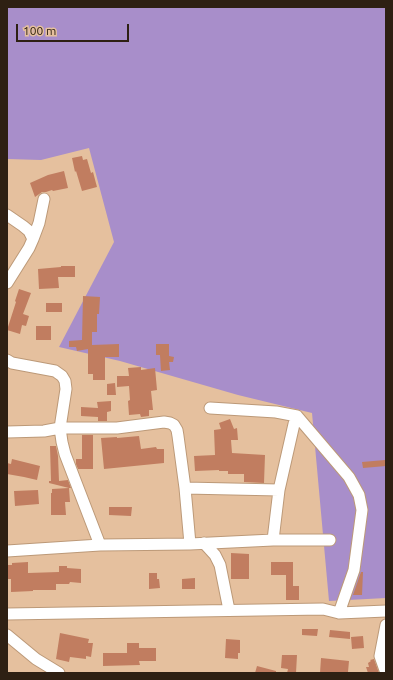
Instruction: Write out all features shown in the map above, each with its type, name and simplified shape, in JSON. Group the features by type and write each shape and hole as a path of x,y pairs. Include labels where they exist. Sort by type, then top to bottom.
{"street":[{"path":"7,283 33,239 44,199"},
{"path":"7,215 29,231 33,239"},
{"path":"7,360 55,371 62,376 65,381 66,389 60,428 65,454 100,545"},
{"path":"210,408 276,412 297,416 349,477 359,495 362,510 354,570 339,613"},
{"path":"273,540 279,490 297,416"},
{"path":"7,432 44,431 60,428 117,428 164,422 174,425 177,430 185,488 190,544"},
{"path":"185,488 279,490"},
{"path":"7,551 100,545 190,544 273,540 330,540"},
{"path":"204,543 215,555 220,565 229,610"},
{"path":"170,611 177,615 185,615 318,612 323,608"},
{"path":"7,614 323,608 339,613 386,611"},
{"path":"386,624 380,656 386,673"},
{"path":"7,635 36,659 59,673"}],"shaded area":[{"path":"7,7 386,7 386,598 329,601 312,413 238,395 120,361 59,347 114,242 89,148 41,160 7,159"}],"building":[{"path":"82,156 83,160 87,159 91,173 93,172 97,187 82,191 72,158"},
{"path":"64,171 68,188 42,192 35,197 30,183 48,175"},
{"path":"75,266 75,277 58,277 59,288 39,289 38,269"},
{"path":"19,289 31,293 23,314 29,316 26,326 22,325 20,334 7,330"},
{"path":"83,296 100,297 99,314 97,314 97,332 92,332 92,345 119,344 119,357 105,357 105,380 93,380 93,374 88,374 88,349 77,351 76,347 69,347 69,341 82,340"},
{"path":"46,303 62,303 62,312 46,312"},
{"path":"36,326 51,326 51,340 36,340"},
{"path":"156,344 169,344 169,356 174,357 173,362 169,362 170,370 161,371 160,355 156,355"},
{"path":"141,367 141,370 155,368 157,390 151,391 153,410 149,410 149,416 141,417 140,414 129,415 129,386 117,387 117,376 129,376 128,368"},
{"path":"115,383 116,395 107,395 107,384"},
{"path":"111,401 111,411 107,412 107,421 98,421 98,417 81,416 81,407 98,408 97,402"},
{"path":"230,419 234,429 237,428 238,440 231,440 232,453 265,455 264,483 244,482 244,474 228,474 228,471 195,471 194,456 215,455 214,430 221,429 219,423"},
{"path":"82,435 93,435 93,469 78,469 76,464 76,459 82,459"},
{"path":"139,436 141,449 156,447 157,449 164,449 164,463 104,469 101,438"},
{"path":"50,446 56,446 59,481 68,480 71,488 49,483 49,481 51,481"},
{"path":"12,459 40,466 37,480 7,474 7,463 11,464"},
{"path":"385,460 386,466 363,468 362,462"},
{"path":"69,488 70,502 65,502 66,515 51,515 52,489"},
{"path":"38,490 39,504 15,506 14,491"},
{"path":"109,507 132,507 131,516 109,515"},
{"path":"231,553 249,554 249,579 231,579"},
{"path":"28,562 28,573 59,572 59,566 81,569 81,583 70,582 69,584 56,584 56,590 11,592 11,579 7,579 7,565 12,565 12,563"},
{"path":"271,562 293,562 293,586 299,586 299,600 286,600 286,575 271,575"},
{"path":"361,572 363,572 362,595 353,595"},
{"path":"149,573 157,573 160,588 149,589"},
{"path":"195,578 195,589 182,589 182,579"},
{"path":"302,629 318,629 317,636 302,635"},
{"path":"330,630 350,632 350,639 329,637"},
{"path":"60,633 89,639 88,643 93,643 91,657 86,656 86,659 70,657 69,662 56,659"},
{"path":"363,636 364,648 352,649 351,637"},
{"path":"226,639 240,640 240,653 238,653 238,659 225,658"},
{"path":"127,643 139,643 139,648 156,648 156,661 139,661 140,665 103,666 103,653 127,653"},
{"path":"282,655 297,655 296,673 287,673 288,669 281,668"},
{"path":"321,658 349,661 348,672 320,673"},
{"path":"374,659 379,673 368,673 366,667 369,667 368,663 371,661 370,660"},
{"path":"257,666 276,671 276,673 255,673"}]}
